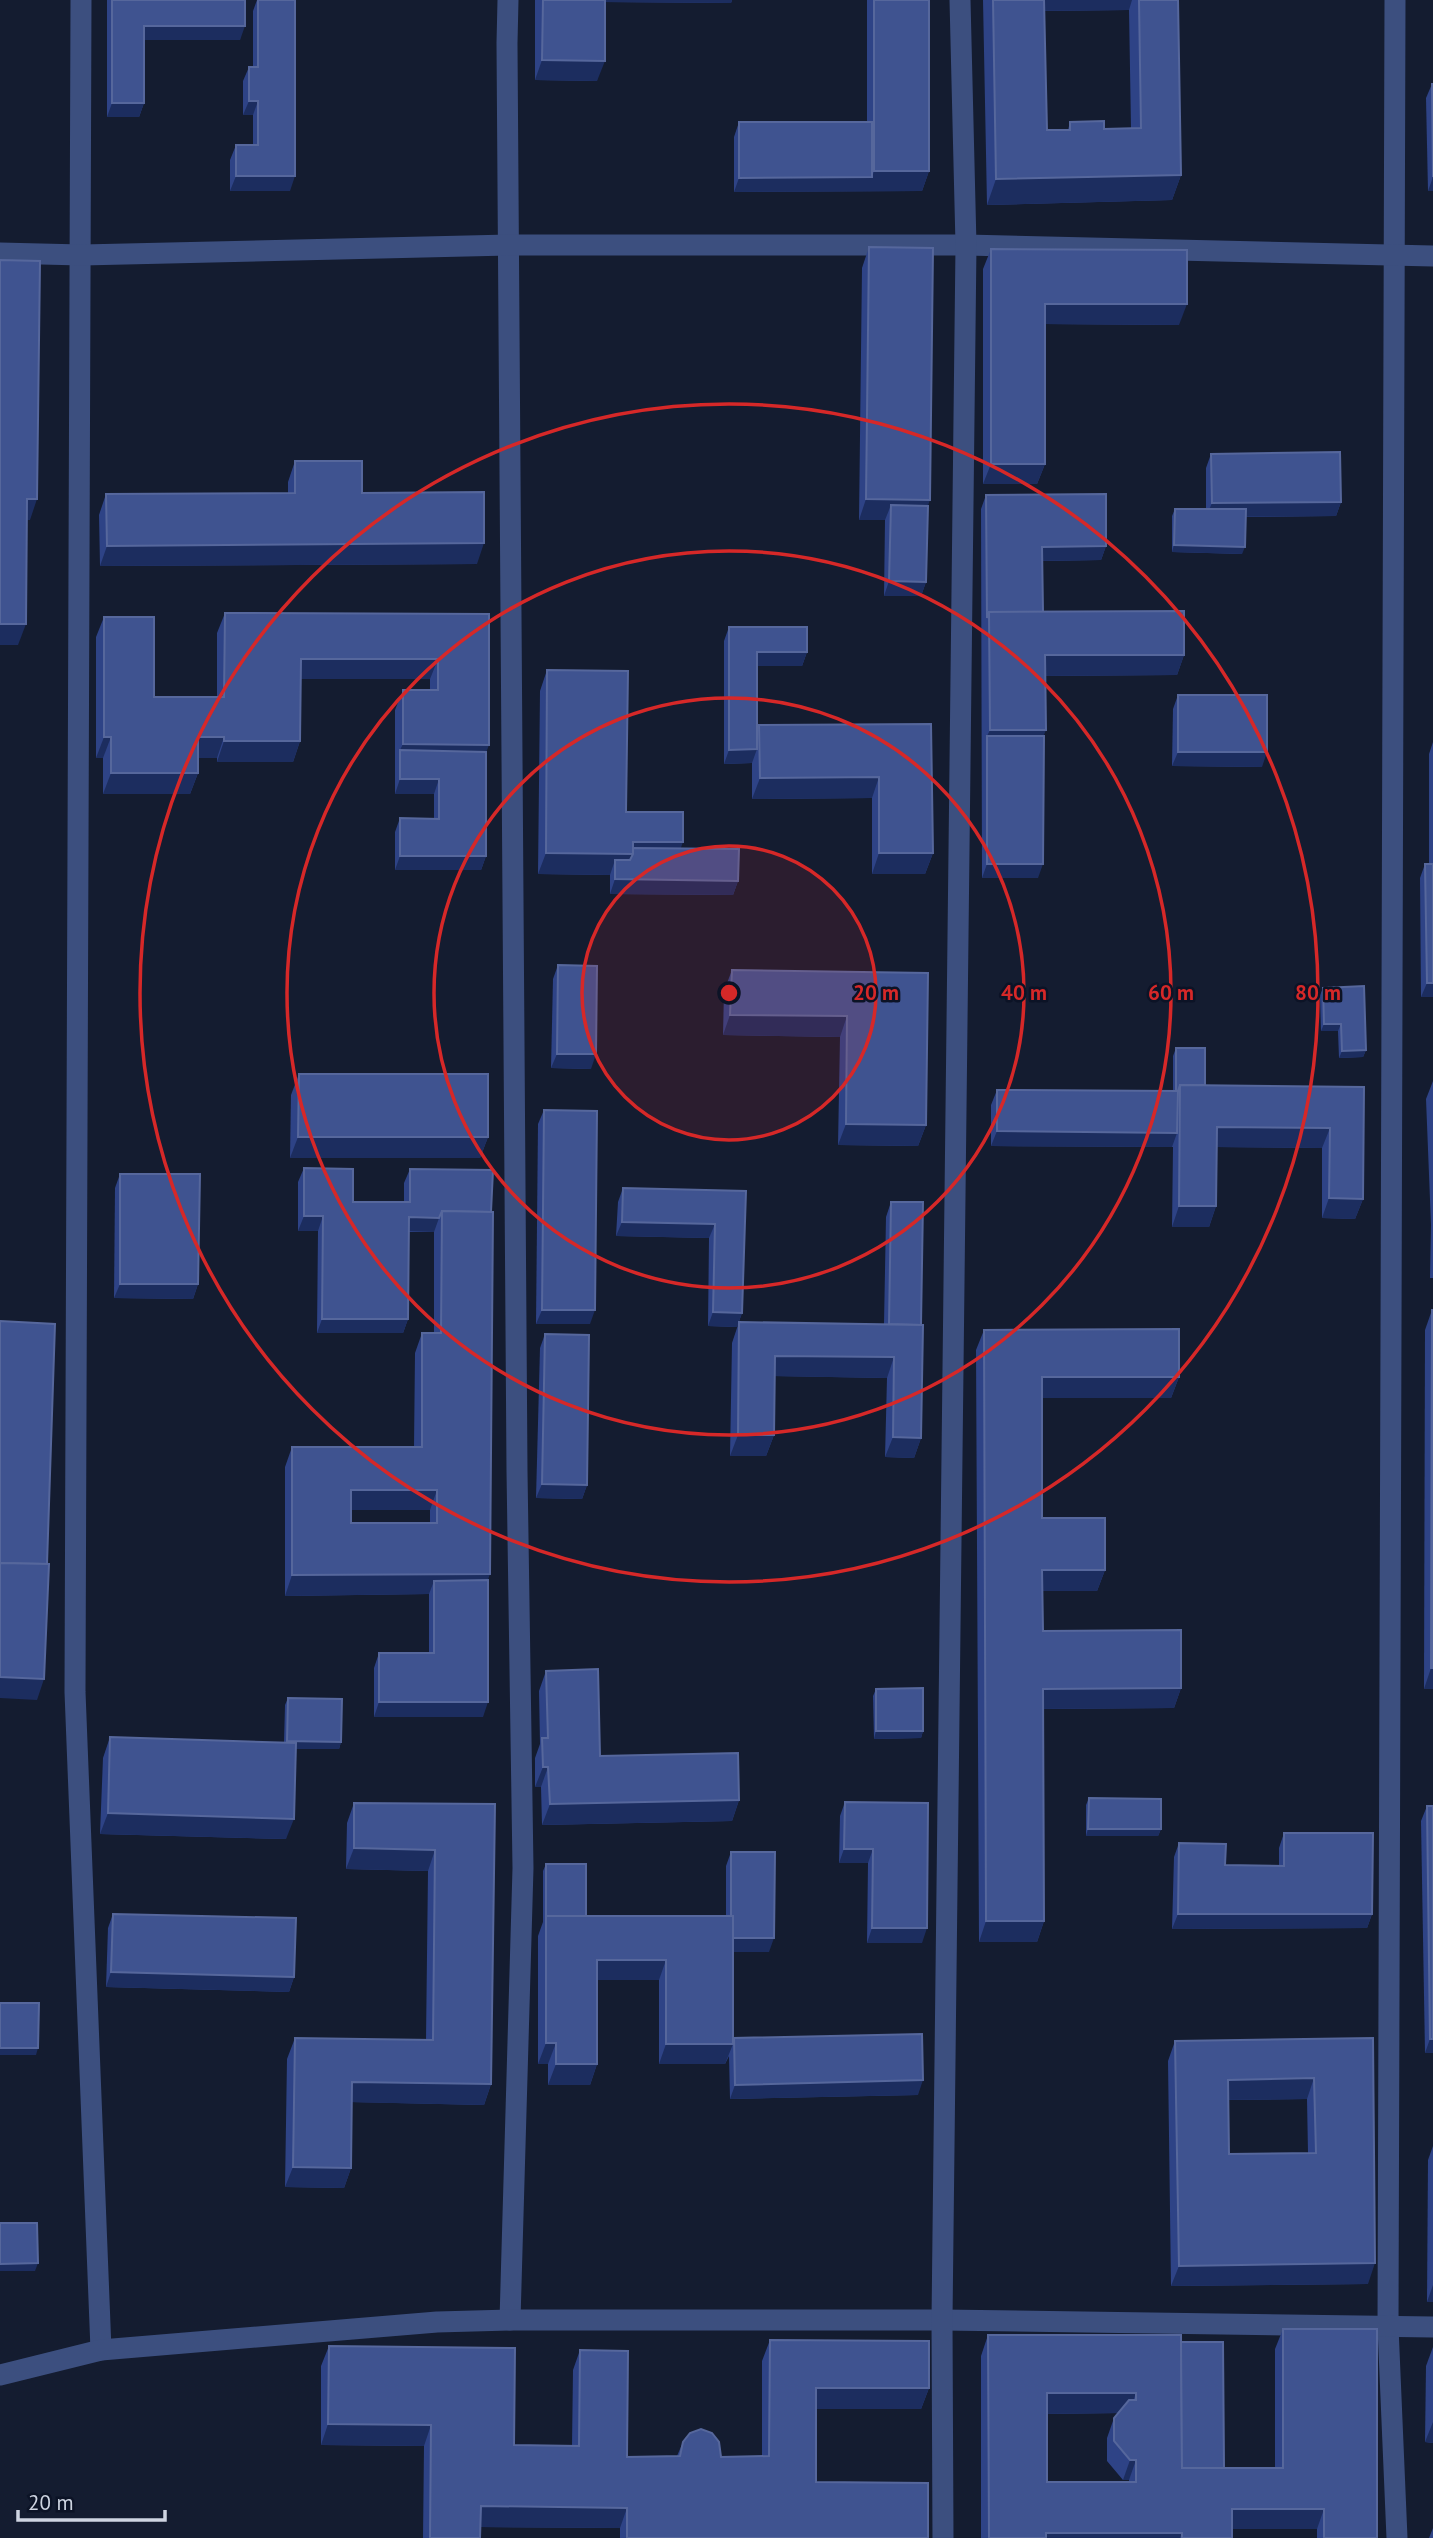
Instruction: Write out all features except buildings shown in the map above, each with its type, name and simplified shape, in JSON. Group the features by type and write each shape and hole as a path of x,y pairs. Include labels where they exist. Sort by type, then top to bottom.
{"street":[{"path":"81,0 75,1692 102,2350"},
{"path":"508,0 517,1457 523,1868 510,2320"},
{"path":"943,2538 942,2320 966,246 960,0"},
{"path":"1395,0 1388,2327 1397,2538"},
{"path":"0,253 82,255 509,246 966,246 1433,256"},
{"path":"0,2375 102,2350 437,2322 942,2320 1433,2328"}]}
